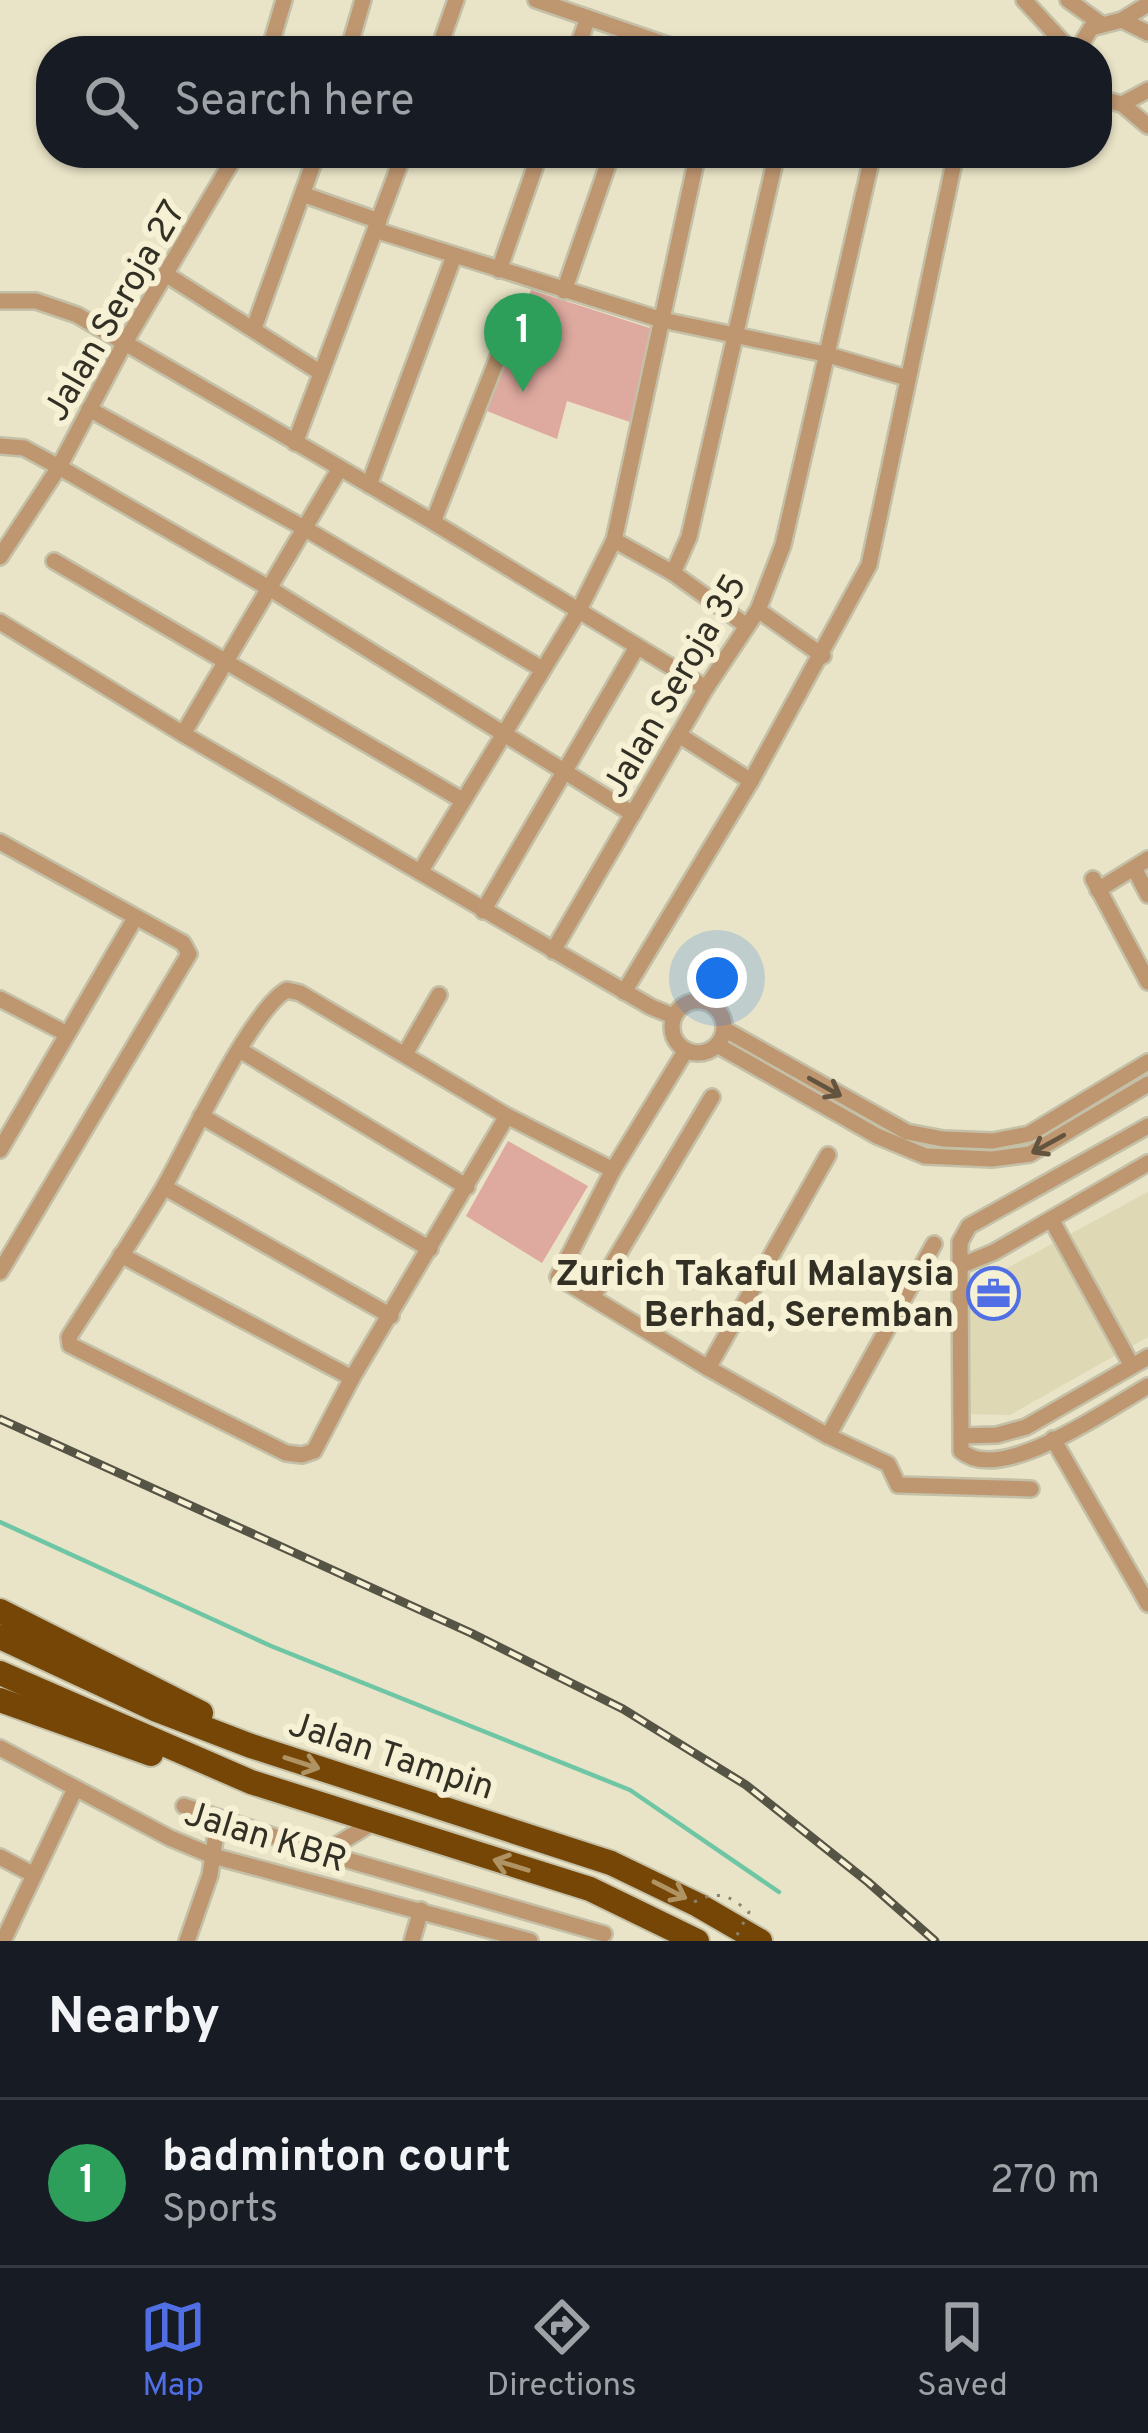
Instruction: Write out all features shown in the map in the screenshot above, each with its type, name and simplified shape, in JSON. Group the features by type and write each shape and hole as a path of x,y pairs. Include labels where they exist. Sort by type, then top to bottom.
{"highway":[{"path":"0,1611 238,1731 251,1747"},
{"name":"Jalan Tampin","path":"0,1637 74,1675 251,1747 611,1863 760,1941"},
{"name":"Jalan Tampin","path":"0,1673 251,1782 590,1889 697,1941"},
{"path":"0,1700 110,1743 251,1782"}],"street":[{"path":"273,36 284,0"},
{"path":"352,36 363,0"},
{"path":"443,36 456,0"},
{"path":"536,0 629,36"},
{"path":"1024,0 1059,36"},
{"path":"1068,0 1100,23"},
{"path":"1084,36 1100,23 1122,20 1148,4"},
{"path":"581,36 588,18"},
{"path":"1122,20 1148,33"},
{"path":"1122,104 1148,90"},
{"path":"1112,102 1122,104 1148,126"},
{"name":"Jalan Seroja 27","path":"0,557 59,467 124,344 228,168"},
{"path":"254,328 313,168"},
{"path":"295,442 398,168"},
{"path":"499,270 535,168"},
{"path":"565,291 607,168"},
{"path":"421,872 578,612 614,540 695,168"},
{"path":"673,573 689,537 774,168"},
{"name":"Jalan Seroja 35","path":"554,952 706,688 758,610 783,545 869,168"},
{"path":"624,992 823,656 869,565 953,168"},
{"path":"305,196 454,256 565,291 662,320 825,354 907,378"},
{"path":"369,485 454,256"},
{"path":"167,275 321,373"},
{"path":"0,302 36,302 77,315 706,688"},
{"path":"433,522 513,320"},
{"path":"89,410 304,528 542,669"},
{"path":"0,446 24,448 269,588 633,814"},
{"path":"183,734 340,468"},
{"path":"614,540 673,573 748,626"},
{"path":"53,561 462,800"},
{"path":"758,610 823,656"},
{"path":"0,622 483,911 674,1016"},
{"path":"483,911 637,647"},
{"path":"679,735 751,781"},
{"path":"0,842 188,949 188,958 0,1272"},
{"path":"1148,895 1142,865 1096,885 1148,982"},
{"path":"0,1149 135,918"},
{"path":"508,1117 352,1378 314,1451 294,1455 72,1347 68,1337 164,1187 240,1050 277,996 287,990 300,993 508,1117 613,1170"},
{"path":"405,1054 439,994"},
{"path":"0,999 67,1034"},
{"path":"708,1002 721,1013 721,1037 703,1053 686,1050 674,1039 674,1016 685,1004 708,1002"},
{"path":"721,1037 907,1132 943,1139 993,1141 1029,1134 1148,1062"},
{"path":"721,1037 877,1136 925,1156 992,1159 1030,1154 1148,1084"},
{"path":"240,1050 467,1186"},
{"path":"686,1050 613,1170 558,1277 828,1436 888,1464 898,1485 1031,1489"},
{"path":"592,1298 712,1097"},
{"path":"201,1117 430,1250"},
{"path":"961,1444 960,1242 969,1226 1148,1126"},
{"path":"709,1368 829,1155"},
{"path":"960,1266 973,1264 1148,1163"},
{"path":"164,1187 391,1316"},
{"path":"1052,1219 1132,1366"},
{"path":"828,1436 934,1244"},
{"path":"121,1255 352,1378"},
{"path":"961,1444 1026,1427 1148,1357"},
{"path":"961,1444 982,1461 1004,1460 1148,1386"},
{"path":"1053,1438 1148,1604"},
{"name":"Jalan KBR","path":"0,1748 213,1856 530,1941"},
{"path":"3,1941 75,1789"},
{"path":"184,1806 323,1853 604,1934"},
{"path":"187,1941 206,1889 218,1817"},
{"path":"323,1853 374,1822"},
{"path":"0,1857 34,1875"},
{"path":"412,1941 421,1910"}],"path":[{"path":"694,1903 712,1894 729,1895 749,1912 734,1941"}],"shaded area":[{"path":"531,290 656,330 636,424 567,401 557,439 487,411"},
{"path":"508,1141 588,1186 542,1263 466,1216"},
{"path":"1148,1192 1148,1337 1010,1415 964,1414 968,1282 996,1274"}],"waterway":[{"path":"0,1522 271,1646 630,1790 779,1892"}],"railway":[{"path":"0,1419 471,1633 623,1709 746,1785 935,1941"}],"place":[{"name":"badminton court","path":"523,392"},
{"name":"Zurich Takaful Malaysia Berhad, Seremban","path":"993,1293"}]}
